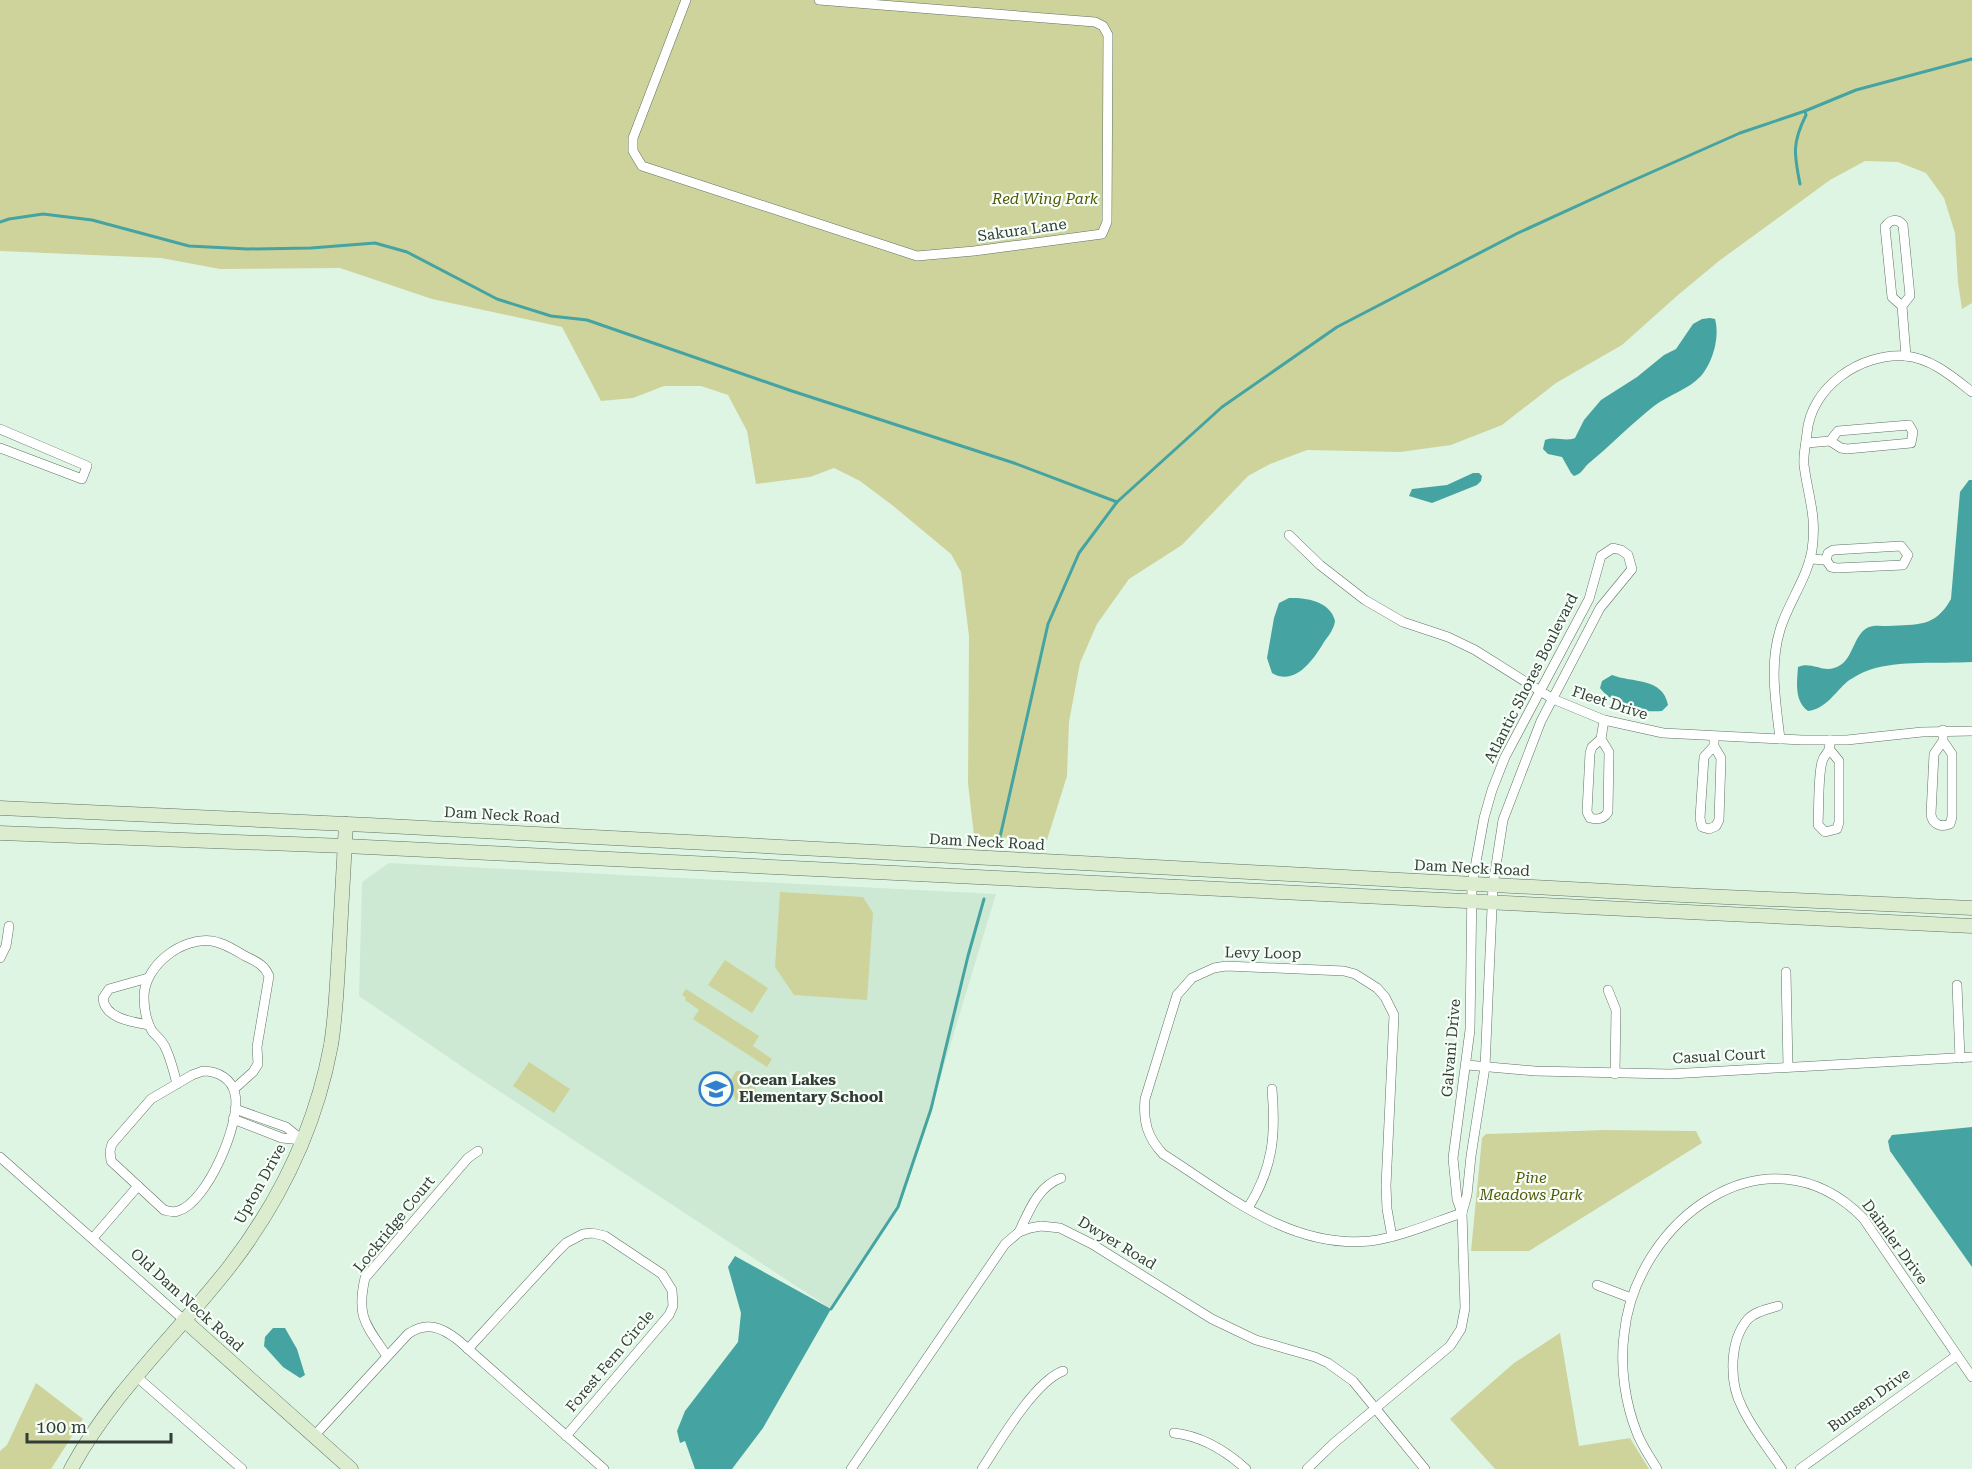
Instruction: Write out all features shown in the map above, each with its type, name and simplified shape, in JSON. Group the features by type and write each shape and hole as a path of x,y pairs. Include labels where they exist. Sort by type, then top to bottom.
{"main road":[{"name":"Dam Neck Road","path":"0,808 1972,908"},
{"name":"Upton Drive","path":"71,1469 106,1416 136,1377 251,1237 288,1175 323,1080 334,1023 346,824"},
{"path":"0,833 345,846 1972,926"},
{"path":"709,864 711,843"},
{"name":"Old Dam Neck Road","path":"184,1320 351,1469"}],"street":[{"name":"Sakura Lane","path":"686,0 633,138 633,151 642,166 918,256 1102,234 1107,222 1108,34 1103,26 1095,22 819,0"},
{"path":"1902,306 1892,297 1885,227 1893,220 1900,221 1903,225 1910,296 1902,306 1906,356"},
{"path":"1780,739 1774,672 1777,642 1784,618 1810,559 1814,518 1804,463 1811,414 1825,390 1835,380 1867,362 1906,356 1947,372 1972,392"},
{"path":"1807,443 1830,441 1841,448 1911,443 1913,432 1909,425 1838,431 1830,441"},
{"path":"0,429 87,466 82,479 0,448"},
{"name":"Fleet Drive","path":"1289,535 1320,565 1365,600 1403,622 1475,650 1553,699 1604,720 1655,732 1714,741 1780,739 1830,745 1943,730 1972,731"},
{"path":"1900,546 1908,555 1903,565 1837,568 1831,567 1826,560 1828,553 1844,549 1900,546"},
{"name":"Atlantic Shores Boulevard","path":"1472,884 1484,818 1505,757 1589,599 1601,556 1613,548 1621,550 1628,555 1632,569 1601,606 1528,752 1503,820 1493,885"},
{"path":"1810,559 1826,560"},
{"path":"1601,739 1609,752 1608,812 1604,817 1597,819 1590,818 1587,812 1590,759 1592,747 1601,739 1604,720"},
{"path":"1943,730 1943,741 1952,754 1952,817 1950,824 1937,825 1931,814 1934,754 1943,741"},
{"path":"1714,741 1721,759 1719,820 1716,826 1709,829 1701,826 1700,823 1704,757 1714,741"},
{"path":"1830,745 1839,761 1839,822 1837,829 1825,832 1818,825 1822,762 1830,745"},
{"name":"Galvani Drive","path":"1462,1213 1457,1199 1453,1158 1470,1030 1472,884"},
{"name":"Galvani Drive","path":"1307,1469 1449,1346 1461,1329 1465,1308 1462,1213 1467,1195 1485,1067 1493,885"},
{"path":"0,958 6,946 9,926"},
{"path":"177,1084 166,1047 148,1024 144,996 148,978 160,961 168,954 191,943 201,941 221,943 263,966 269,982 257,1047 258,1064 254,1072 234,1089"},
{"name":"Levy Loop","path":"1392,1237 1386,1186 1394,1015 1390,1005 1377,988 1355,974 1344,971 1226,966 1214,968 1192,978 1173,1004 1144,1099 1147,1131 1155,1146 1163,1154 1275,1224 1315,1237 1353,1242 1392,1237 1462,1213"},
{"path":"1786,972 1788,1067"},
{"path":"148,978 109,989 103,998 106,1009 112,1014 126,1020 148,1024"},
{"path":"1957,985 1960,1058"},
{"path":"1608,990 1616,1010 1615,1074"},
{"name":"Casual Court","path":"1467,1065 1615,1074 1670,1074 1972,1057"},
{"path":"210,1071 224,1077 234,1089 235,1108 227,1144 212,1177 184,1208 175,1212 164,1210 111,1161 112,1144 145,1105 197,1072 210,1071"},
{"path":"1248,1208 1257,1193 1270,1160 1275,1121 1272,1089"},
{"path":"235,1108 286,1127 302,1140"},
{"path":"233,1119 282,1138 302,1140"},
{"name":"Lockridge Court","path":"387,1356 364,1323 360,1298 365,1278 468,1158 478,1152"},
{"name":"Old Dam Neck Road","path":"0,1157 184,1320"},
{"path":"851,1469 1005,1244 1019,1232 1040,1192 1048,1184 1061,1178"},
{"name":"Daimler Drive","path":"1657,1469 1637,1433 1627,1397 1623,1351 1631,1298 1648,1261 1669,1234 1698,1207 1720,1193 1743,1183 1760,1179 1793,1179 1835,1194 1850,1205 1863,1218 1972,1377"},
{"path":"93,1238 138,1186"},
{"name":"Dwyer Road","path":"1019,1232 1041,1226 1060,1228 1092,1244 1212,1319 1256,1340 1329,1363 1353,1381 1425,1469"},
{"name":"Forest Fern Circle","path":"468,1348 557,1252 575,1237 592,1233 605,1236 662,1274 672,1290 673,1306 669,1315 566,1436"},
{"path":"1597,1285 1631,1298"},
{"path":"1778,1306 1758,1312 1749,1318 1737,1342 1733,1370 1735,1387 1742,1408 1782,1469"},
{"path":"314,1436 408,1334 421,1327 430,1326 443,1329 468,1348 604,1469"},
{"name":"Bunsen Drive","path":"1800,1469 1956,1356"},
{"path":"982,1469 1042,1384 1063,1371"},
{"path":"136,1377 242,1469"},
{"path":"1174,1433 1195,1437 1209,1443 1246,1469"}],"shaded area":[{"name":"Ocean Lakes Elementary School","path":"389,863 996,894 931,1109 898,1207 831,1309 467,1070 359,996 362,882"}],"green space":[{"name":"Red Wing Park","path":"0,0 1972,0 1972,303 1962,309 1955,233 1944,198 1926,173 1898,162 1865,161 1830,180 1719,261 1622,345 1556,383 1502,425 1451,445 1400,452 1307,450 1270,464 1248,476 1182,545 1129,579 1097,624 1080,663 1069,722 1067,776 1047,840 974,836 968,783 969,636 961,572 951,554 860,481 834,468 810,477 756,484 747,431 728,395 701,386 664,386 633,398 601,401 562,327 432,299 340,268 220,269 161,258 0,251"},
{"path":"780,892 863,897 873,913 867,1000 794,995 775,967"},
{"path":"725,960 768,988 752,1013 708,985"},
{"path":"686,989 759,1036 753,1046 772,1059 767,1067 693,1019 699,1010 685,1000 686,998 682,995"},
{"path":"529,1062 570,1089 554,1113 513,1086"},
{"path":"736,1071 756,1076 758,1079 752,1101 742,1103 735,1100 729,1083"},
{"name":"Pine Meadows Park","path":"1605,1130 1696,1131 1702,1143 1529,1251 1471,1251 1482,1138 1486,1134"},
{"path":"1560,1333 1579,1446 1630,1438 1649,1469 1495,1469 1450,1419 1514,1363"},
{"path":"36,1383 83,1419 51,1469 0,1469 0,1451 7,1445"}],"water":[{"path":"1710,318 1715,319 1716,341 1709,364 1701,376 1691,385 1654,406 1580,473 1574,476 1562,457 1548,454 1543,449 1545,440 1575,438 1584,420 1601,400 1676,349 1693,324"},
{"path":"1473,473 1479,473 1482,476 1477,485 1432,503 1409,496 1412,489 1447,485"},
{"path":"1969,480 1972,480 1972,662 1893,665 1869,670 1848,681 1820,707 1808,711 1798,697 1798,667 1807,665 1825,669 1834,668 1846,660 1859,636 1869,627 1924,623 1932,620 1945,608 1951,599 1960,492"},
{"path":"1289,598 1303,598 1323,605 1329,609 1335,621 1334,627 1315,656 1303,669 1296,674 1280,676 1272,673 1267,658 1279,603"},
{"path":"1612,675 1653,685 1665,696 1668,705 1662,711 1653,711 1620,704 1600,688 1602,681"},
{"path":"1972,1127 1972,1267 1890,1151 1888,1141 1892,1135"},
{"path":"735,1256 831,1309 763,1428 732,1469 695,1469 685,1441 680,1443 677,1431 685,1411 738,1342 741,1313 728,1267"},
{"path":"273,1328 285,1328 297,1349 305,1375 300,1378 283,1367 264,1346 265,1337"}],"waterway":[{"path":"1000,837 1048,624 1079,553 1117,502 1222,407 1337,327 1518,233 1740,133 1805,111 1856,90 1972,59"},
{"path":"1800,184 1796,164 1796,141 1806,115 1805,111"},
{"path":"0,222 43,214 92,220 189,246 248,249 311,248 375,243 407,252 497,299 551,316 587,320 792,391 1014,463 1117,502"},
{"path":"831,1309 898,1207 931,1109 984,899"}],"place":[{"name":"Ocean Lakes Elementary School","path":"716,1089"}]}
